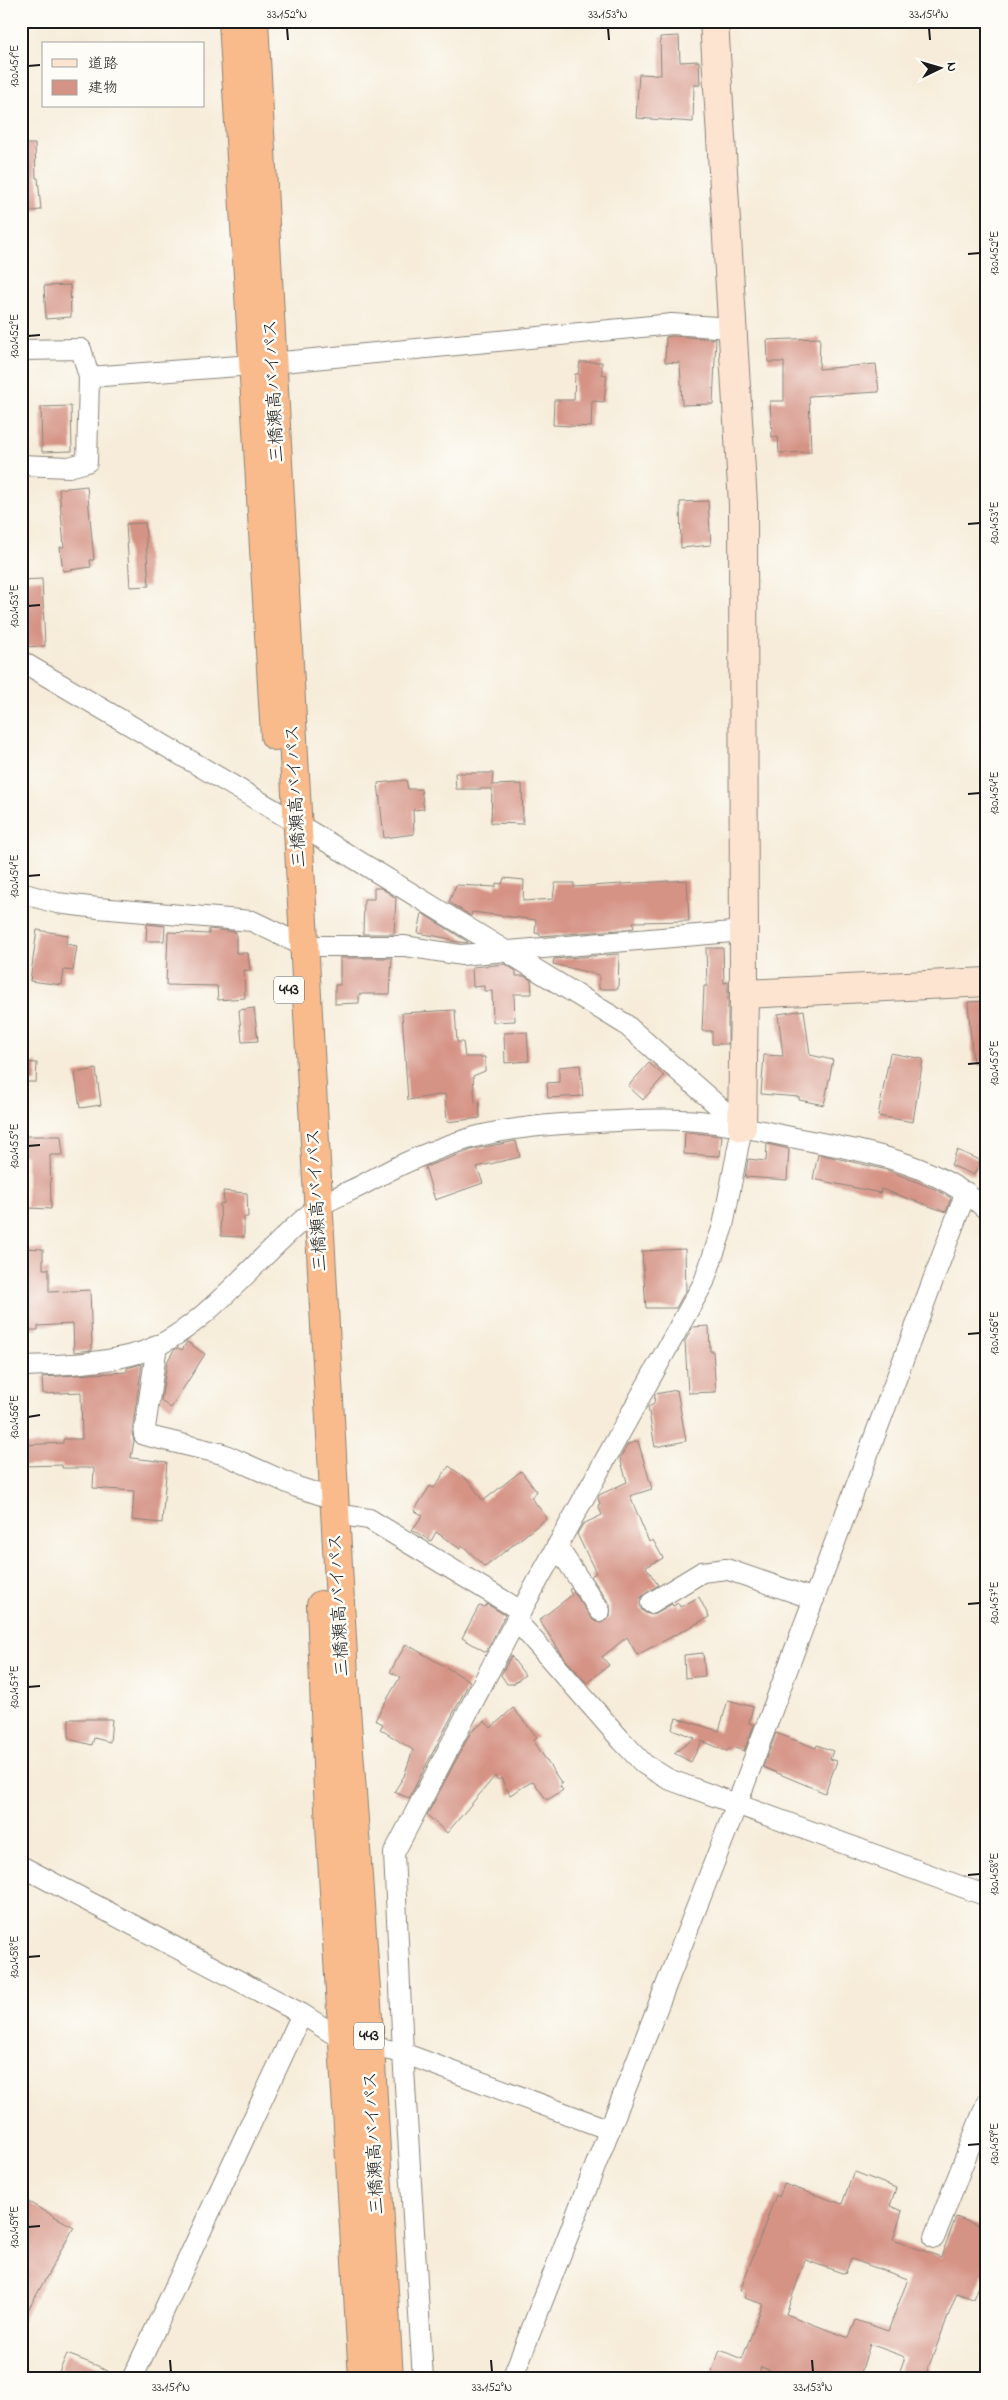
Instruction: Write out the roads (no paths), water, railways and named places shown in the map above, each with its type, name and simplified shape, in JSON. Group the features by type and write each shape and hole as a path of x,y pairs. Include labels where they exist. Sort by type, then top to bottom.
{"highway":[{"name":"三橋瀬高バイパス","path":"233,21 263,363 309,1216 328,1502 370,2046 388,2379"},
{"name":"三橋瀬高バイパス","path":"254,21 263,363"},
{"name":"三橋瀬高バイパス","path":"328,1502 326,1695 328,1791 363,2379"}],"street":[{"path":"423,2379 403,2053 394,1853 519,1615 704,1282 723,1226 742,1127 744,994 743,504 714,21"},
{"path":"89,377 263,363 672,324 731,328"},
{"path":"21,350 81,349 89,377 87,462 69,467 21,464"},
{"path":"21,660 509,951 625,1024 742,1127"},
{"path":"21,893 56,903 252,921 295,942 405,946 461,955 744,931"},
{"path":"744,994 987,982"},
{"path":"21,1366 86,1364 143,1352 158,1345 171,1338 204,1313 309,1216 391,1168 430,1152 472,1138 526,1127 681,1120 742,1127 885,1156 934,1173 966,1192 987,1210"},
{"path":"512,2379 737,1804 966,1192"},
{"path":"158,1345 144,1435 223,1454 369,1519 519,1615 644,1764 668,1779 987,1896"},
{"path":"557,1546 600,1611"},
{"path":"651,1602 702,1572 726,1569 814,1599"},
{"path":"21,1866 302,2014 343,2040 403,2053 610,2130"},
{"path":"132,2379 302,2014"},
{"path":"934,2238 987,2102"}]}
